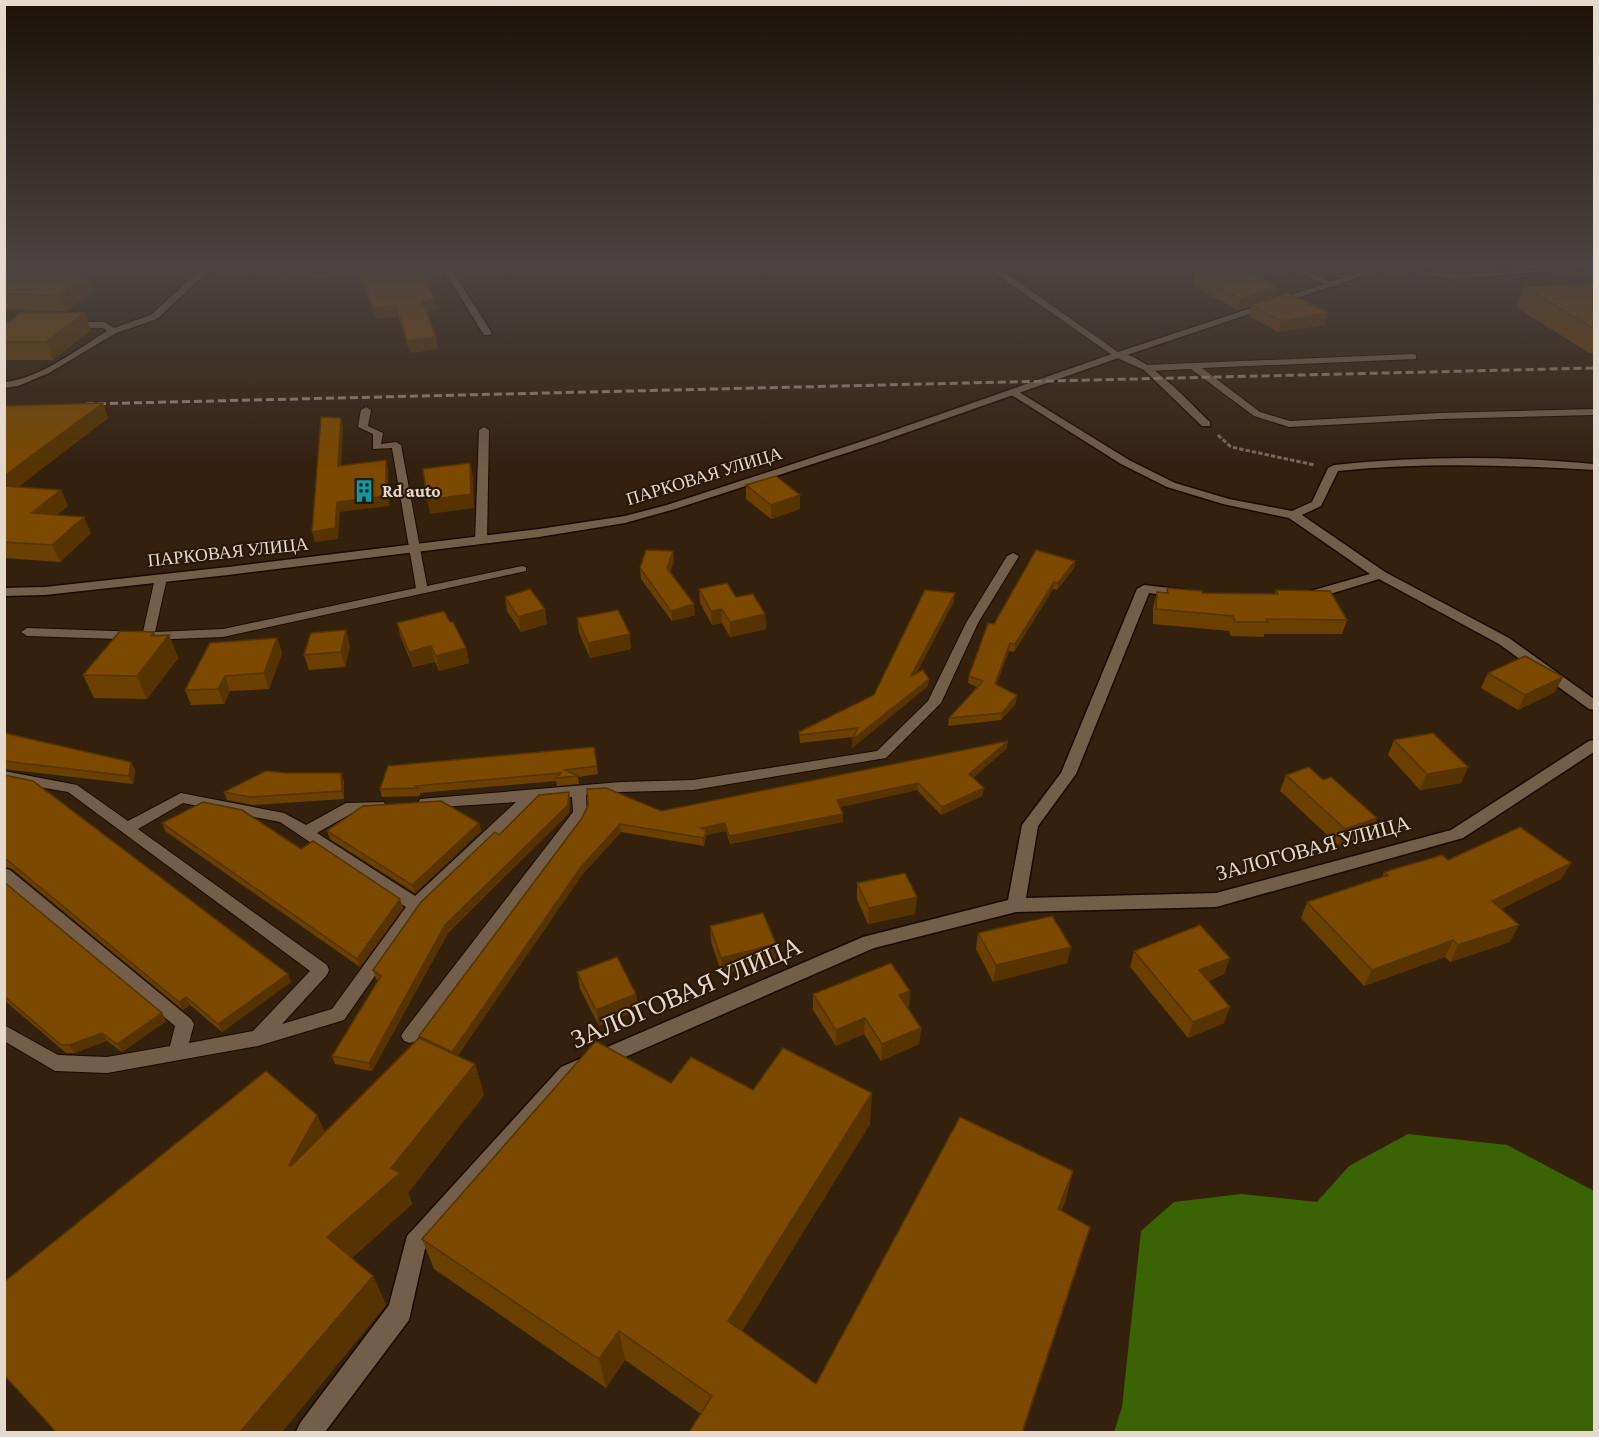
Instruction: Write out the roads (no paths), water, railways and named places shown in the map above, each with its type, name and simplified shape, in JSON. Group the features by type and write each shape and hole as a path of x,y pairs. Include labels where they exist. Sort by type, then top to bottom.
{"street":[{"path":"10,385 46,371 108,334"},
{"name":"ПАРКОВАЯ УЛИЦА","path":"4,592 45,591 414,549 624,519 670,507 1183,334"},
{"path":"1118,355 1147,368 1206,424"},
{"path":"1014,392 1125,462 1171,485 1227,502 1293,515 1380,575 1504,642 1594,706"},
{"path":"1293,515 1317,504 1334,468 1391,461 1497,460 1594,467"},
{"path":"1295,596 1318,595 1380,575"},
{"path":"1016,905 1030,825 1068,774 1144,589 1196,595"},
{"name":"ЗАЛОГОВАЯ УЛИЦА","path":"309,1432 400,1311 415,1244 568,1072 870,942 1016,905 1216,900 1457,834 1594,745"}],"lane":[{"path":"1088,334 1118,355"},
{"path":"1147,368 1413,357"},
{"path":"1192,365 1257,414 1289,424 1440,416 1594,412"},
{"path":"366,410 363,427 378,433 376,447 396,445 422,591"},
{"path":"481,541 484,430"},
{"path":"306,832 351,807 693,784 881,755 934,703 972,623 1013,556"},
{"path":"27,632 148,636 223,633 522,568"},
{"path":"148,636 161,578"},
{"path":"4,776 72,788 321,970 258,1038"},
{"path":"410,1036 580,813 579,791"},
{"path":"4,1032 55,1064 107,1065 258,1038 338,1015 416,905 531,796"},
{"path":"127,828 181,798 284,818 416,905"},
{"path":"4,874 185,1024 178,1052"}],"railway":[{"path":"86,404 1594,368"}],"place":[{"name":"Rd auto","path":"364,491"}]}
